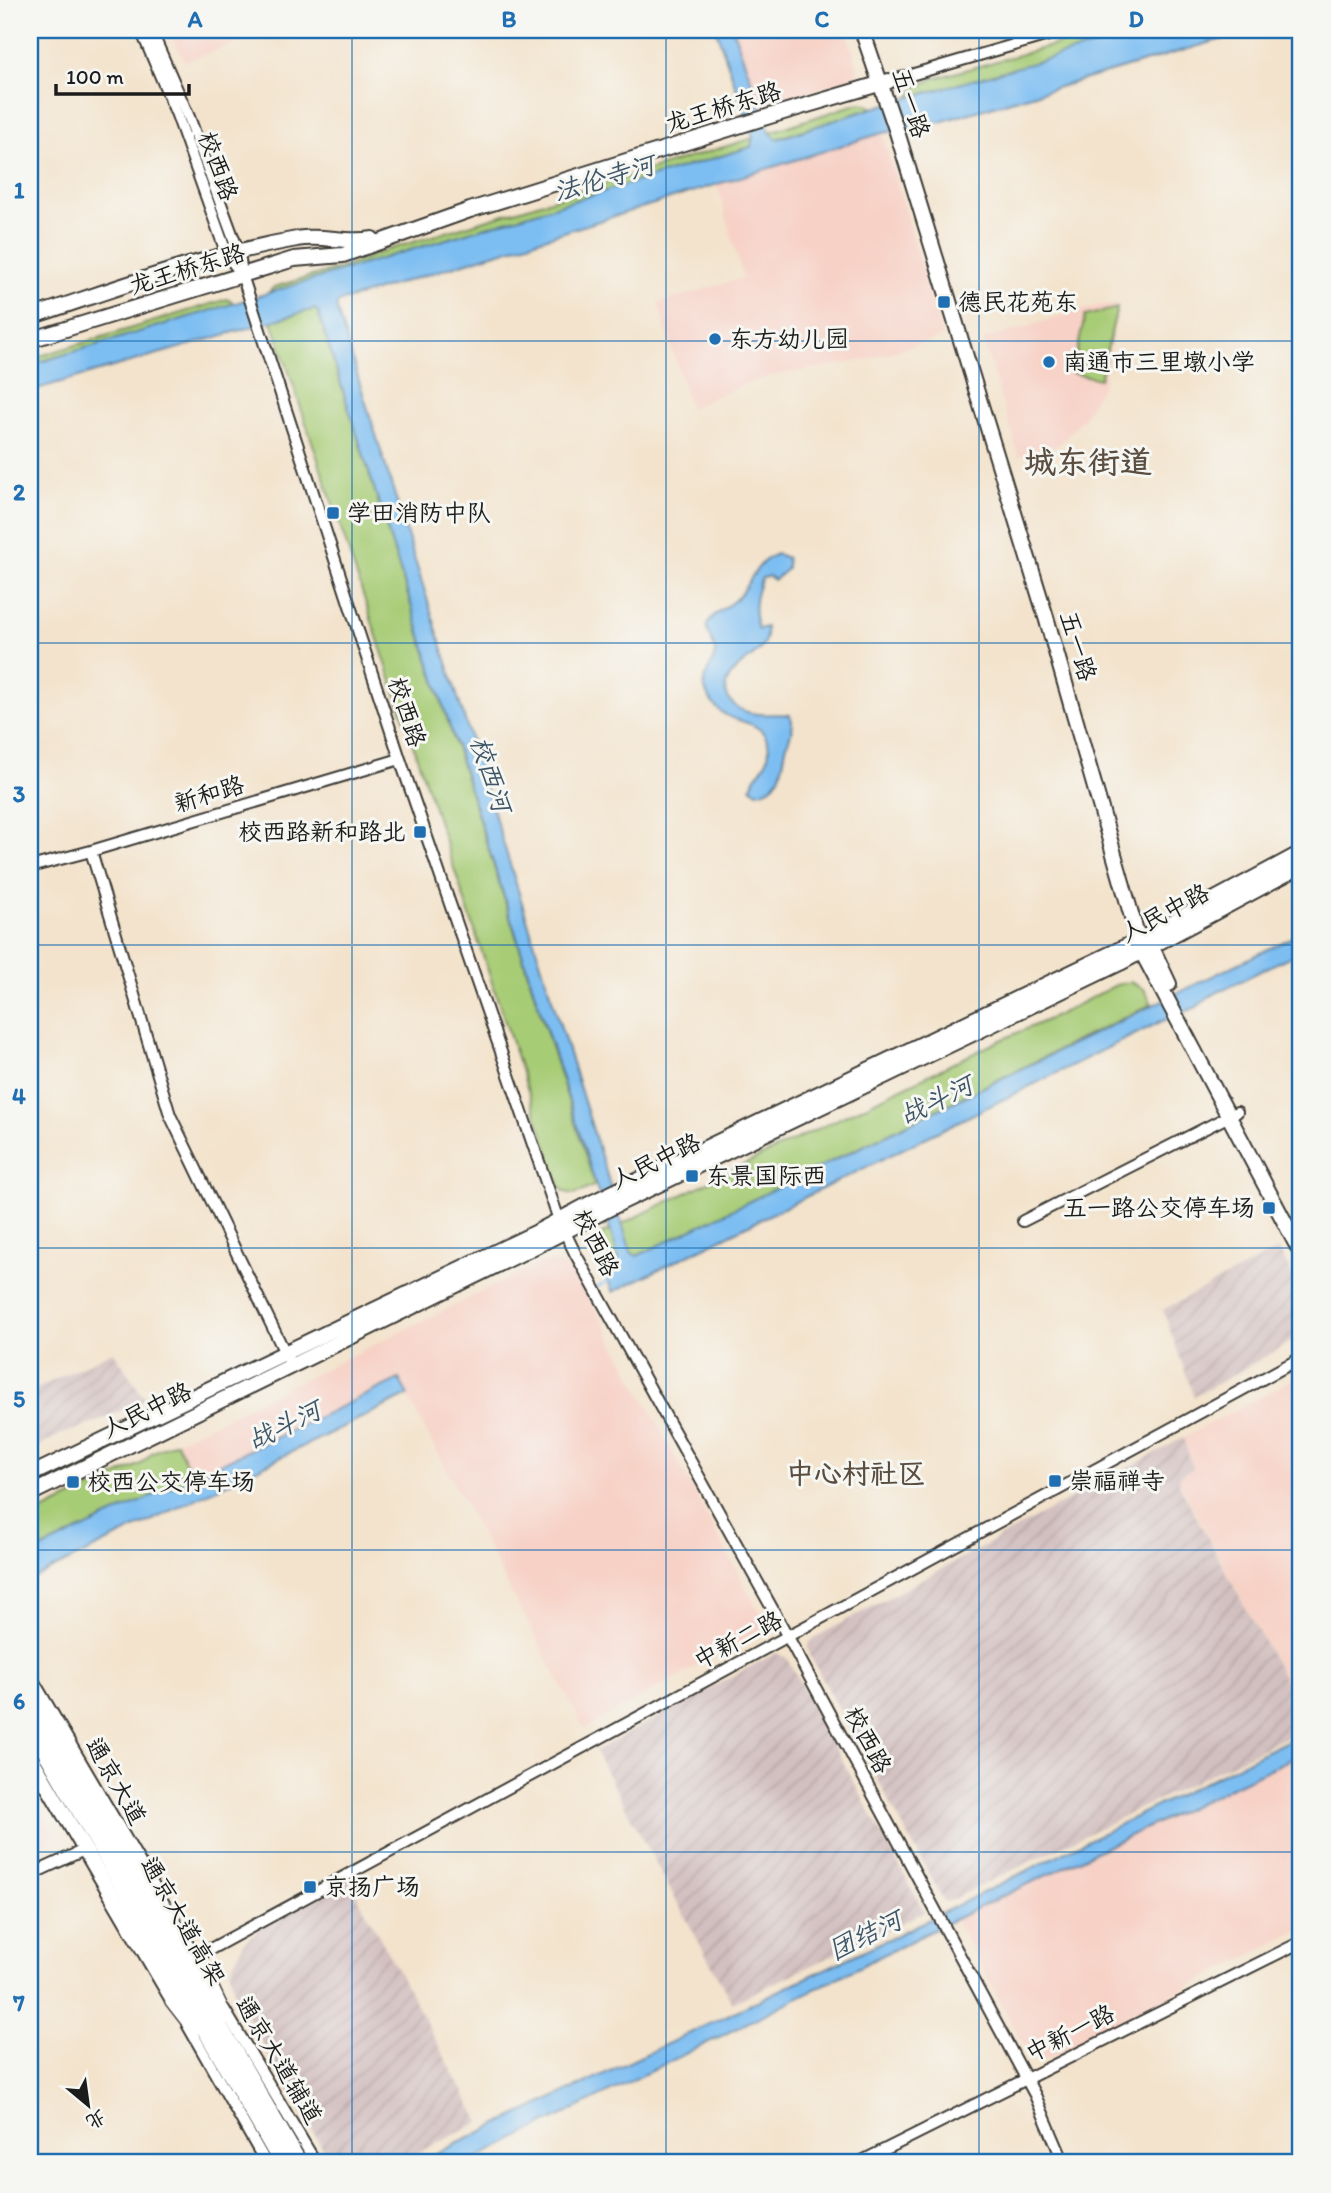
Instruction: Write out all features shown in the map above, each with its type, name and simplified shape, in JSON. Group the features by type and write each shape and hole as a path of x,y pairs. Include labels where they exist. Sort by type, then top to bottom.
{"highway":[{"name":"通京大道高架","path":"30,1701 282,2163"},
{"name":"通京大道高架","path":"30,1724 299,2163"},
{"path":"206,1979 268,2111"},
{"path":"173,2000 199,2033 251,2110"}],"main road":[{"name":"五一路","path":"862,30 886,82"},
{"name":"五一路","path":"872,30 1144,943 1301,1253"},
{"name":"龙王桥东路","path":"30,340 294,260 343,254 397,234 886,82"},
{"name":"龙王桥东路","path":"30,317 233,253 300,238 364,241 397,234"},
{"name":"人民中路","path":"1144,943 1301,853"},
{"name":"人民中路","path":"30,1475 288,1358 1301,866"},
{"name":"五一路","path":"1180,1016 1237,1112 1301,1237"},
{"name":"人民中路","path":"30,1493 288,1358"},
{"name":"通京大道","path":"30,1679 206,1979"},
{"path":"30,1756 173,2000"}],"street":[{"name":"校西路","path":"141,30 243,275 400,759 562,1226 1035,2095 1064,2163"},
{"name":"校西路","path":"151,30 184,107 233,253"},
{"name":"龙王桥东路","path":"886,82 1065,30"},
{"name":"新和路","path":"30,867 400,759"},
{"path":"91,851 170,1115 288,1358"},
{"path":"1023,1221 1237,1112"},
{"name":"中新二路","path":"194,1958 1301,1358"},
{"path":"30,1875 84,1850"},
{"name":"中新一路","path":"858,2163 1301,1942"},
{"name":"通京大道辅道","path":"206,1979 316,2163"},
{"path":"173,2000 266,2163"}],"shaded area":[{"path":"168,30 275,30 185,61"},
{"path":"733,30 846,30 858,72 853,78 761,107"},
{"path":"882,133 943,337 865,360 771,376 690,408 658,303 743,278 717,184"},
{"name":"南通市三里墩小学","path":"1100,305 1117,305 1103,384 1084,417 1059,445 1019,456 983,340"},
{"name":"五一路公交停车场","path":"1279,1249 1301,1292 1301,1336 1194,1397 1163,1310"},
{"path":"549,1261 565,1265 577,1275 763,1619 760,1631 584,1729 399,1380 193,1477 176,1442 538,1264"},
{"name":"校西公交停车场","path":"113,1351 145,1399 94,1423 62,1434 30,1451 30,1392"},
{"path":"1301,1375 1301,1711 1179,1481 1181,1475 1193,1467 1183,1438"},
{"path":"1183,1438 1193,1468 1181,1475 1180,1486 1301,1711 1301,1730 945,1903 810,1656 810,1642"},
{"path":"776,1653 787,1658 924,1912 732,2003 595,1751"},
{"path":"1301,1754 1301,1929 1042,2062 1032,2059 955,1919"},
{"path":"30,1790 57,1837 30,1851"},
{"path":"347,1877 480,2122 397,2163 331,2163 235,1996 230,1970 244,1943 266,1923"}],"green space":[{"path":"1107,30 1150,30 908,99 917,86 933,79"},
{"path":"859,103 873,108 776,139 770,132"},
{"path":"753,138 751,147 267,294 274,287 347,266 384,251"},
{"path":"227,299 236,304 30,365 30,359"},
{"path":"1117,308 1100,379 1072,373 1085,316"},
{"path":"315,309 595,1185 577,1193 568,1193 560,1187 272,321"},
{"path":"1130,982 1144,989 1152,1004 604,1273 595,1259 593,1245 603,1233 1116,985"},
{"path":"176,1442 193,1477 30,1554 30,1517 141,1464 153,1452"}],"water":[{"path":"716,30 733,30 770,132 777,139 873,108 1150,30 1253,30 919,128 882,133 339,302 336,307 631,1252 637,1256 1301,933 1301,951 1208,997 1197,1007 1160,1022 613,1292 604,1273 615,1266 619,1258 318,312 314,309 30,391 30,365 751,147 753,137"},
{"path":"777,554 787,558 787,569 774,580 769,576 762,578 756,597 755,616 758,629 766,627 763,644 734,672 726,684 727,696 740,709 756,714 790,715 792,720 779,776 772,787 757,792 751,787 768,756 768,743 756,727 723,713 708,696 704,683 715,651 707,626 712,618 738,597 764,561"},
{"path":"399,1379 408,1395 30,1580 30,1554"},
{"path":"1301,1734 1301,1754 955,1919 467,2163 421,2163 926,1921"}],"waterway":[{"name":"战斗河","path":"596,1288 609,1281"}],"place":[{"name":"德民花苑东","path":"944,302"},
{"name":"东方幼儿园","path":"715,339"},
{"name":"南通市三里墩小学","path":"1049,362"},
{"name":"学田消防中队","path":"333,513"},
{"name":"校西路新和路北","path":"420,832"},
{"name":"东景国际西","path":"692,1176"},
{"name":"五一路公交停车场","path":"1269,1208"},
{"name":"崇福禅寺","path":"1055,1481"},
{"name":"校西公交停车场","path":"73,1482"},
{"name":"京扬广场","path":"310,1887"}],"district":[{"name":"城东街道","path":"1088,462"},
{"name":"中心村社区","path":"856,1473"}],"water label":[{"name":"法伦寺河","path":"604,178"},
{"name":"校西河","path":"491,774"},
{"name":"团结河","path":"865,1935"}]}
